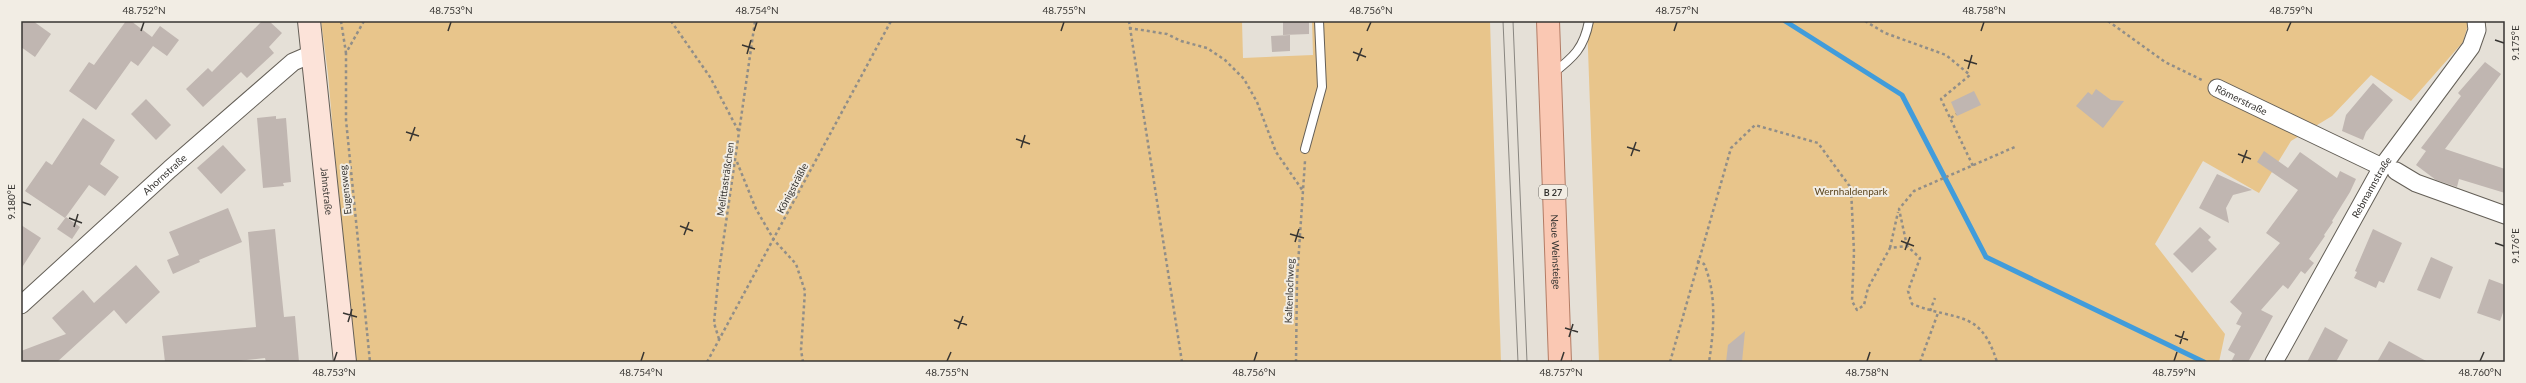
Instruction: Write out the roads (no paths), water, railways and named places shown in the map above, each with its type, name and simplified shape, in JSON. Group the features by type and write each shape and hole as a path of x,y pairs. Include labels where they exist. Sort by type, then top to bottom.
{"main road":[{"name":"Jahnstraße","path":"310,21 345,362"},
{"name":"Neue Weinsteige","path":"1548,21 1560,362"}],"street":[{"name":"Rebmannstraße","path":"2274,362 2389,169 2471,47 2477,30 2476,21"},
{"name":"Ahornstraße","path":"21,306 170,170 293,62 314,53"},
{"name":"Römerstraße","path":"2217,88 2416,183 2505,215"}],"lane":[{"path":"1305,149 1322,87 1319,21"},
{"path":"1550,76 1574,57 1586,39 1590,21"}],"waterway":[{"path":"1785,21 1902,95 1986,257 2204,362"}],"tram line":[{"path":"1503,21 1518,362"},
{"path":"1513,21 1527,362"}],"park label":[{"name":"Wernhaldenpark","path":"1851,191"}]}
